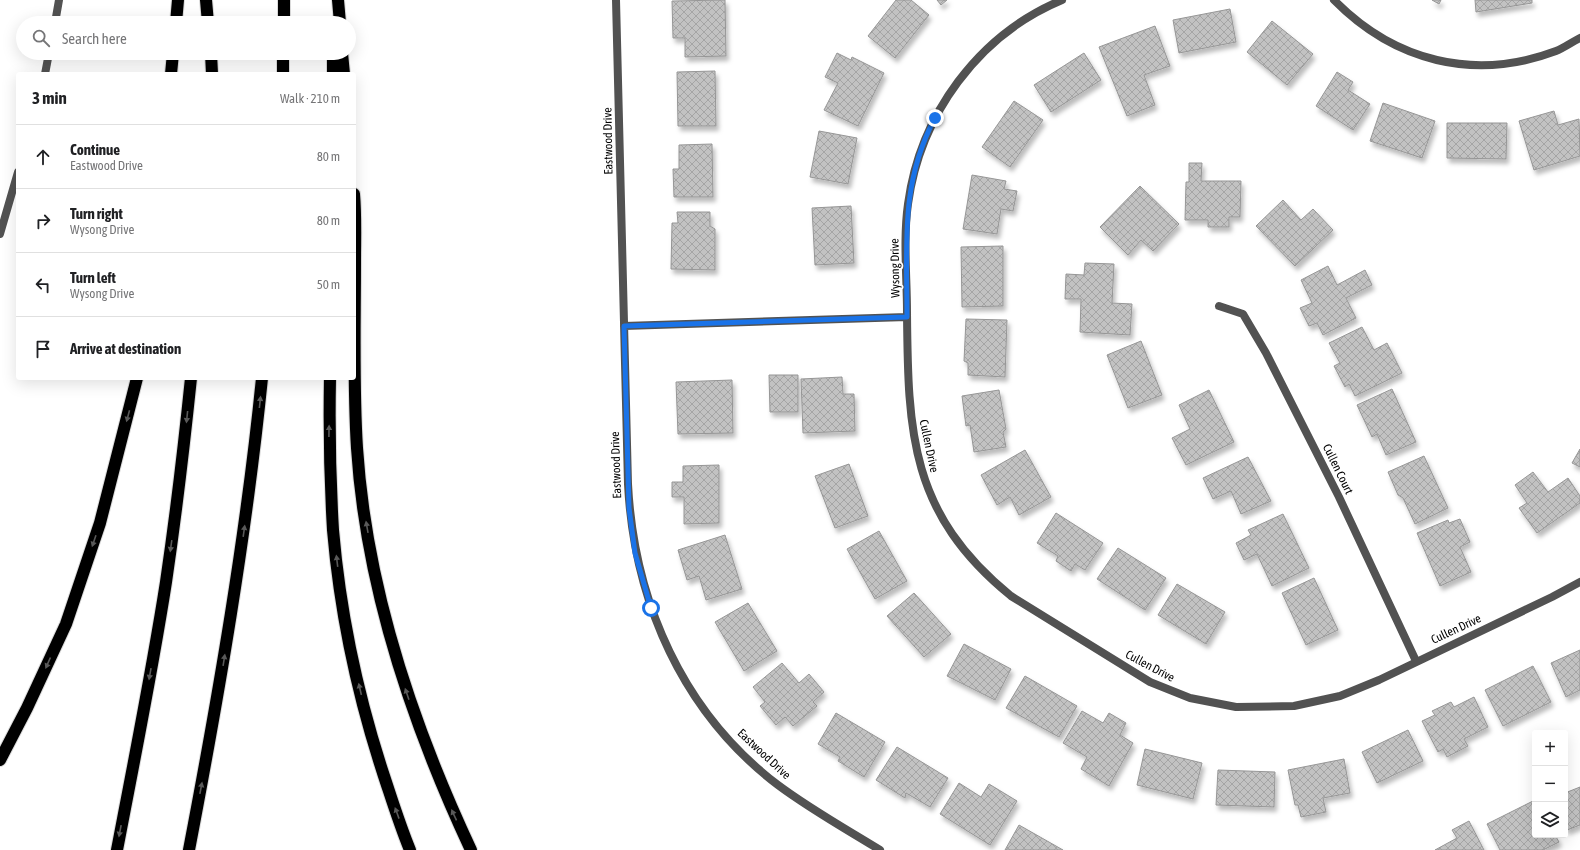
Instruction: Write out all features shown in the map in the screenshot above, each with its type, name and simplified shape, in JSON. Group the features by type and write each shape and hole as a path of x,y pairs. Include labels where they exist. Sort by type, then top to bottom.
{"highway":[{"path":"177,16 178,0"},
{"path":"206,0 207,16"},
{"path":"284,0 284,16"},
{"path":"333,16 334,0"},
{"path":"338,0 339,16"},
{"path":"171,72 172,60"},
{"path":"211,60 212,72"},
{"path":"283,60 283,72"},
{"path":"333,60 333,72"},
{"path":"343,60 344,72"},
{"path":"0,760 27,708 66,624 100,523 136,380"},
{"path":"117,850 143,717 166,583 179,492 191,380"},
{"path":"189,850 235,595 256,444 262,380"},
{"path":"330,380 329,450 334,530 346,621 362,700 376,751 410,850"},
{"path":"356,380 356,429 361,489 371,547 387,622 403,682 443,790 471,850"}],"street":[{"path":"56,16 59,0"},
{"name":"Eastwood Drive","path":"616,0 628,484 632,530 640,575 664,641 698,700 720,728 752,762 778,785 806,805 880,850"},
{"name":"Wysong Drive","path":"907,317 908,204 914,170 930,127 960,77 983,52 1019,23 1062,0"},
{"path":"1334,0 1369,30 1400,49 1432,59 1466,65 1501,65 1535,58 1557,51 1580,38"},
{"path":"45,72 48,60"},
{"path":"0,234 16,179"},
{"name":"Cullen Court","path":"1219,306 1243,314 1266,353 1339,497 1416,661"},
{"path":"624,326 907,317"},
{"name":"Cullen Drive","path":"907,317 909,409 914,443 923,477 943,520 962,548 993,582 1011,596 1150,682 1190,698 1236,707 1294,706 1325,700 1369,684 1552,597 1580,582"}],"building":[{"path":"725,0 726,56 685,57 685,38 673,38 672,1"},
{"path":"896,0 911,0 929,15 895,58 868,36"},
{"path":"937,0 947,0 941,5"},
{"path":"1432,0 1441,0 1439,4"},
{"path":"1475,0 1532,0 1532,3 1476,12"},
{"path":"1230,9 1236,42 1179,53 1173,20"},
{"path":"1272,21 1313,54 1287,85 1247,52"},
{"path":"1155,26 1170,66 1144,75 1155,105 1127,116 1099,47"},
{"path":"837,53 851,60 852,57 884,73 858,126 824,110 838,83 825,77"},
{"path":"1084,53 1101,80 1051,112 1034,85"},
{"path":"715,71 716,126 678,126 677,72"},
{"path":"1337,72 1353,82 1348,90 1370,104 1353,130 1316,106"},
{"path":"1014,101 1043,120 1010,167 982,147"},
{"path":"1383,103 1435,121 1422,158 1370,141"},
{"path":"1554,111 1558,125 1579,119 1580,156 1534,170 1519,121"},
{"path":"1447,123 1507,123 1506,159 1447,158"},
{"path":"819,131 857,138 848,184 810,177"},
{"path":"712,144 713,197 674,197 673,169 679,169 679,145"},
{"path":"1189,163 1202,163 1201,181 1241,181 1240,217 1229,217 1229,227 1208,227 1208,220 1185,220 1186,182 1189,182"},
{"path":"972,175 1006,181 1004,189 1017,191 1013,211 1001,209 997,234 963,229"},
{"path":"1140,186 1179,224 1153,251 1141,240 1128,255 1100,227"},
{"path":"1283,200 1301,220 1313,209 1333,230 1295,266 1256,226"},
{"path":"851,206 854,263 815,265 812,208"},
{"path":"677,212 710,212 710,226 715,229 715,270 671,269 672,223 678,223"},
{"path":"1003,246 1003,306 962,307 961,247"},
{"path":"1085,263 1114,264 1112,303 1132,304 1130,335 1080,332 1081,299 1065,299 1066,274 1084,275"},
{"path":"1328,266 1337,285 1365,270 1372,285 1346,298 1356,318 1323,335 1317,323 1309,326 1300,308 1312,303 1301,280"},
{"path":"966,319 1007,320 1005,377 968,375 968,363 964,361"},
{"path":"1362,327 1374,350 1387,343 1402,373 1355,396 1349,384 1345,387 1334,366 1340,363 1329,343"},
{"path":"1141,341 1162,395 1128,408 1107,355"},
{"path":"769,375 798,375 798,412 770,412"},
{"path":"842,377 843,394 854,394 855,431 803,433 801,379"},
{"path":"732,380 733,433 678,434 676,382"},
{"path":"1392,389 1416,442 1386,455 1377,434 1372,437 1357,405"},
{"path":"999,390 1006,429 1003,432 1006,447 974,452 970,425 966,426 962,396"},
{"path":"1209,390 1234,442 1186,465 1172,438 1190,429 1179,405"},
{"path":"1580,449 1580,467 1572,463"},
{"path":"1025,450 1051,497 1019,515 1010,497 997,505 981,475"},
{"path":"1424,456 1448,508 1415,524 1403,498 1398,495 1388,472"},
{"path":"1248,457 1271,501 1241,514 1231,491 1213,499 1203,478"},
{"path":"849,464 868,516 835,528 815,476"},
{"path":"719,465 719,523 684,524 684,497 672,497 672,482 683,482 683,466"},
{"path":"1533,472 1548,492 1568,478 1580,496 1580,503 1537,533 1519,508 1527,503 1515,485"},
{"path":"1056,513 1103,543 1085,570 1075,564 1071,571 1056,561 1058,556 1037,543"},
{"path":"1283,514 1309,568 1272,586 1257,554 1244,560 1236,543 1251,535 1248,530"},
{"path":"1460,519 1470,542 1460,547 1471,572 1440,586 1417,533 1448,520 1449,523"},
{"path":"879,531 907,581 875,599 847,549"},
{"path":"725,535 742,589 706,600 699,576 687,580 678,550"},
{"path":"1118,548 1166,578 1145,610 1097,579"},
{"path":"1314,578 1338,630 1306,645 1282,593"},
{"path":"1177,584 1225,612 1206,644 1158,615"},
{"path":"914,593 951,634 924,657 887,616"},
{"path":"748,603 777,651 744,671 715,622"},
{"path":"964,644 1011,669 995,700 947,676"},
{"path":"1580,650 1580,690 1566,697 1551,663"},
{"path":"782,663 799,683 809,674 824,692 813,702 817,706 793,726 785,717 776,725 760,706 765,702 753,687"},
{"path":"1533,666 1551,702 1503,726 1485,690"},
{"path":"1025,676 1077,706 1059,737 1006,708"},
{"path":"1474,697 1488,727 1464,739 1468,746 1447,757 1443,749 1438,752 1422,721 1435,715 1432,711 1451,702 1454,707"},
{"path":"1082,711 1103,723 1109,713 1126,723 1120,735 1133,743 1109,786 1081,769 1087,757 1063,743"},
{"path":"836,713 885,742 864,777 838,761 840,757 818,744"},
{"path":"1408,730 1423,761 1377,783 1362,752"},
{"path":"897,747 948,778 930,807 906,793 905,798 876,780"},
{"path":"1145,749 1202,763 1193,799 1137,785"},
{"path":"1344,759 1350,793 1323,798 1326,812 1301,817 1298,805 1295,805 1288,770"},
{"path":"1218,770 1275,772 1274,807 1216,805"},
{"path":"959,783 981,797 989,784 1017,801 990,845 940,814"},
{"path":"1580,787 1580,825 1568,830 1568,802 1568,792"},
{"path":"1532,802 1532,838 1557,838 1559,842 1543,850 1500,850 1487,824"},
{"path":"1469,821 1484,850 1435,850 1457,838 1452,830"},
{"path":"1019,825 1063,850 1005,850"}],"route":[{"path":"651,608 640,575 635,553 629,508 624,326 907,317 906,240 908,204 914,170 921,148 935,118"}]}
